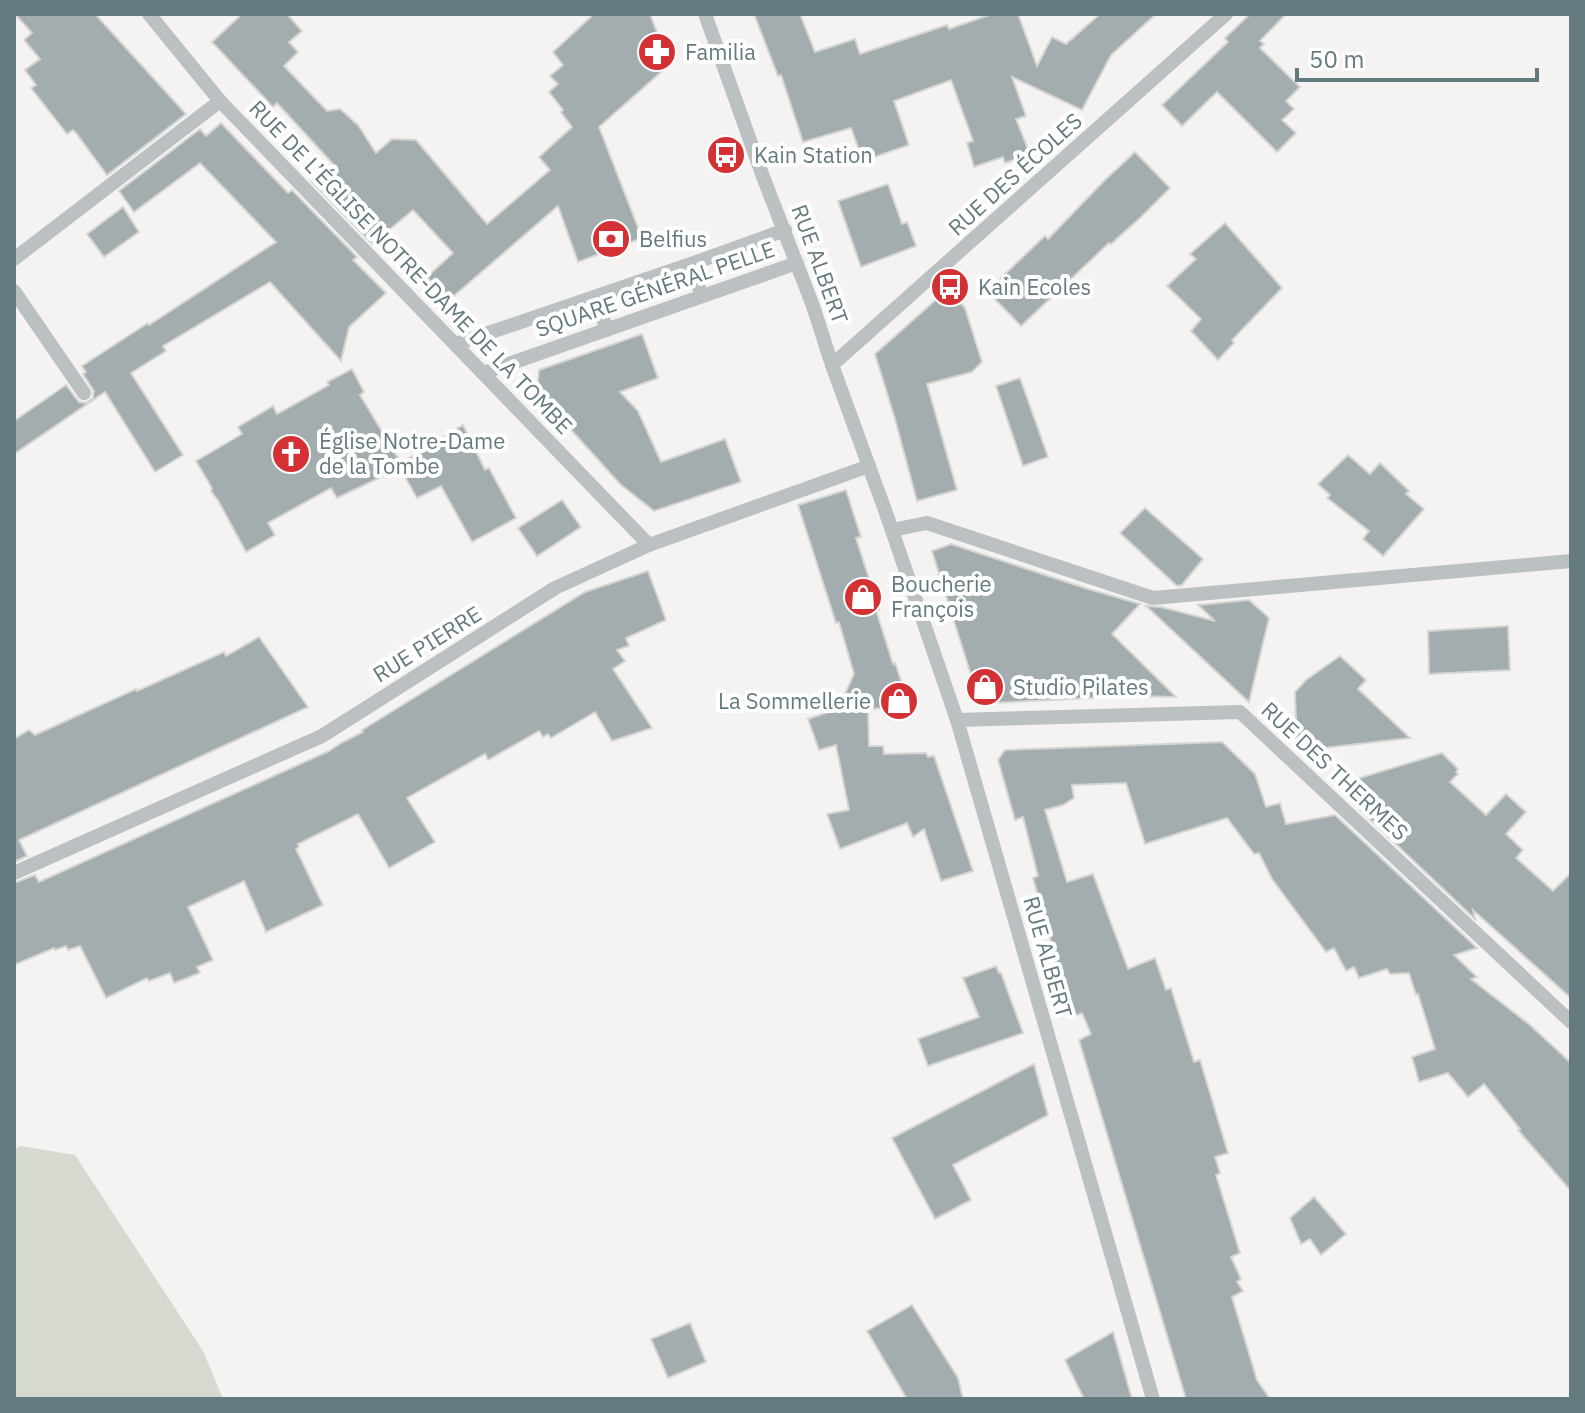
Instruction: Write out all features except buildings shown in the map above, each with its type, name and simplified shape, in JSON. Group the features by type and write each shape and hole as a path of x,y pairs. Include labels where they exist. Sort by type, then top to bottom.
{"street":[{"name":"RUE DE L’ÉGLISE NOTRE-DAME DE LA TOMBE","path":"149,14 220,101 649,545"},
{"name":"RUE ALBERT","path":"705,14 813,306 957,720 1153,1399"},
{"name":"RUE DES ÉCOLES","path":"832,365 1226,14"},
{"path":"14,259 220,101"},
{"name":"SQUARE GÉNÉRAL PELLE","path":"456,344 785,230"},
{"name":"SQUARE GÉNÉRAL PELLE","path":"483,373 797,263"},
{"path":"691,264 702,296"},
{"path":"14,291 84,393"},
{"path":"595,297 607,330"},
{"name":"RUE PIERRE","path":"14,873 322,736 555,588 649,545 869,466"},
{"path":"892,530 927,523 1153,598 1571,561"},
{"name":"RUE DES THERMES","path":"957,720 1240,712 1571,1022"}],"shaded area":[{"path":"20,1146 75,1155 203,1351 223,1399 14,1399 14,1150"}],"place":[{"name":"Familia","path":"657,52"},
{"name":"Kain Station","path":"726,155"},
{"name":"Belfius","path":"611,239"},
{"name":"Kain Ecoles","path":"950,287"},
{"name":"Église Notre-Dame de la Tombe","path":"291,454"},
{"name":"Boucherie François","path":"863,597"},
{"name":"Studio Pilates","path":"985,687"},
{"name":"La Sommellerie","path":"899,701"}]}
